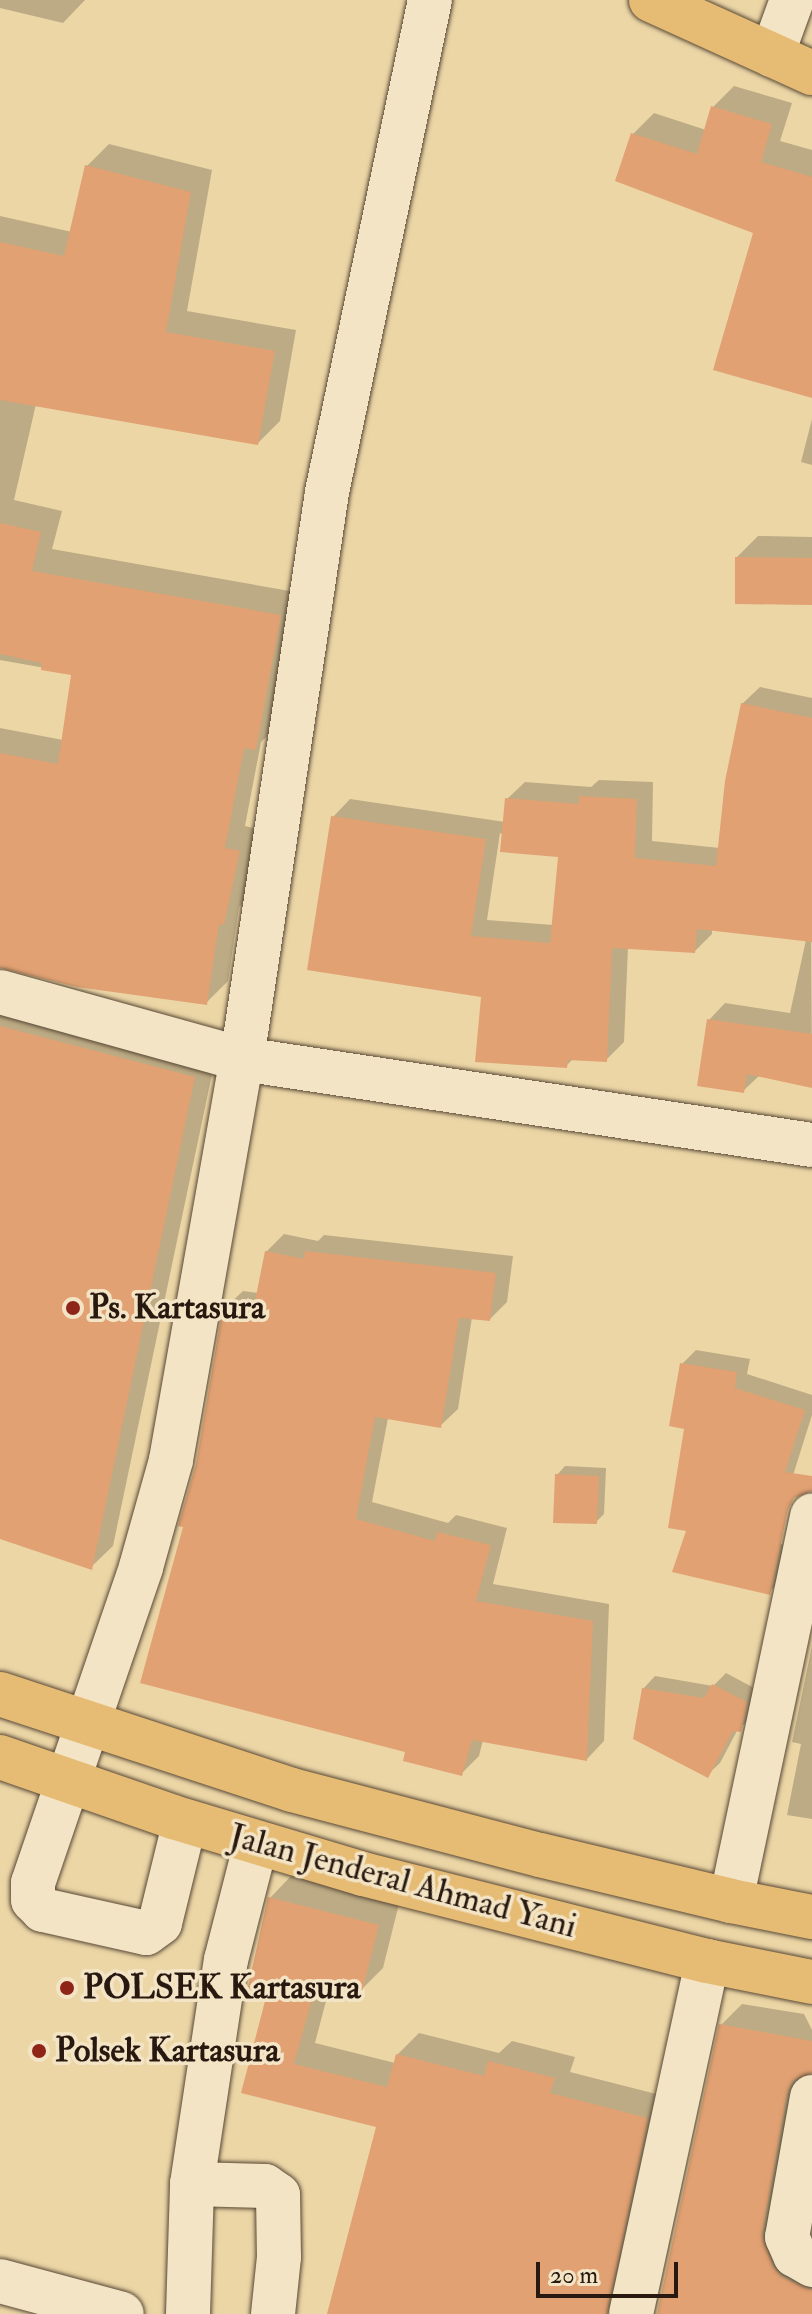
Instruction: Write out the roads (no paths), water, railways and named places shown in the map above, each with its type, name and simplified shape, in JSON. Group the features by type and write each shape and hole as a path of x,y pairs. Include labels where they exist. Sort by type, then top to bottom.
{"main road":[{"path":"651,0 812,73"},
{"name":"Jalan Jenderal Ahmad Yani","path":"0,1694 292,1790 731,1901 812,1917"},
{"name":"Jalan Jenderal Ahmad Yani","path":"0,1757 185,1821 363,1874 707,1961 812,1982"}],"street":[{"path":"185,1821 160,1923 146,1933 43,1910 33,1900 33,1883 141,1567 171,1460 242,1059 327,492 430,0"},
{"path":"772,55 792,0"},
{"path":"0,992 242,1059 812,1145"},
{"path":"731,1901 812,1515"},
{"path":"188,2314 192,2184 226,1960 256,1843"},
{"path":"631,2314 707,1961"},
{"path":"812,2097 787,2237 795,2255 812,2265"},
{"path":"192,2184 265,2186 278,2195 279,2257 273,2314"},
{"path":"0,2281 122,2314"}],"place":[{"name":"Ps. Kartasura","path":"73,1308"},
{"name":"POLSEK Kartasura","path":"67,1988"},
{"name":"Polsek Kartasura","path":"39,2051"}]}
